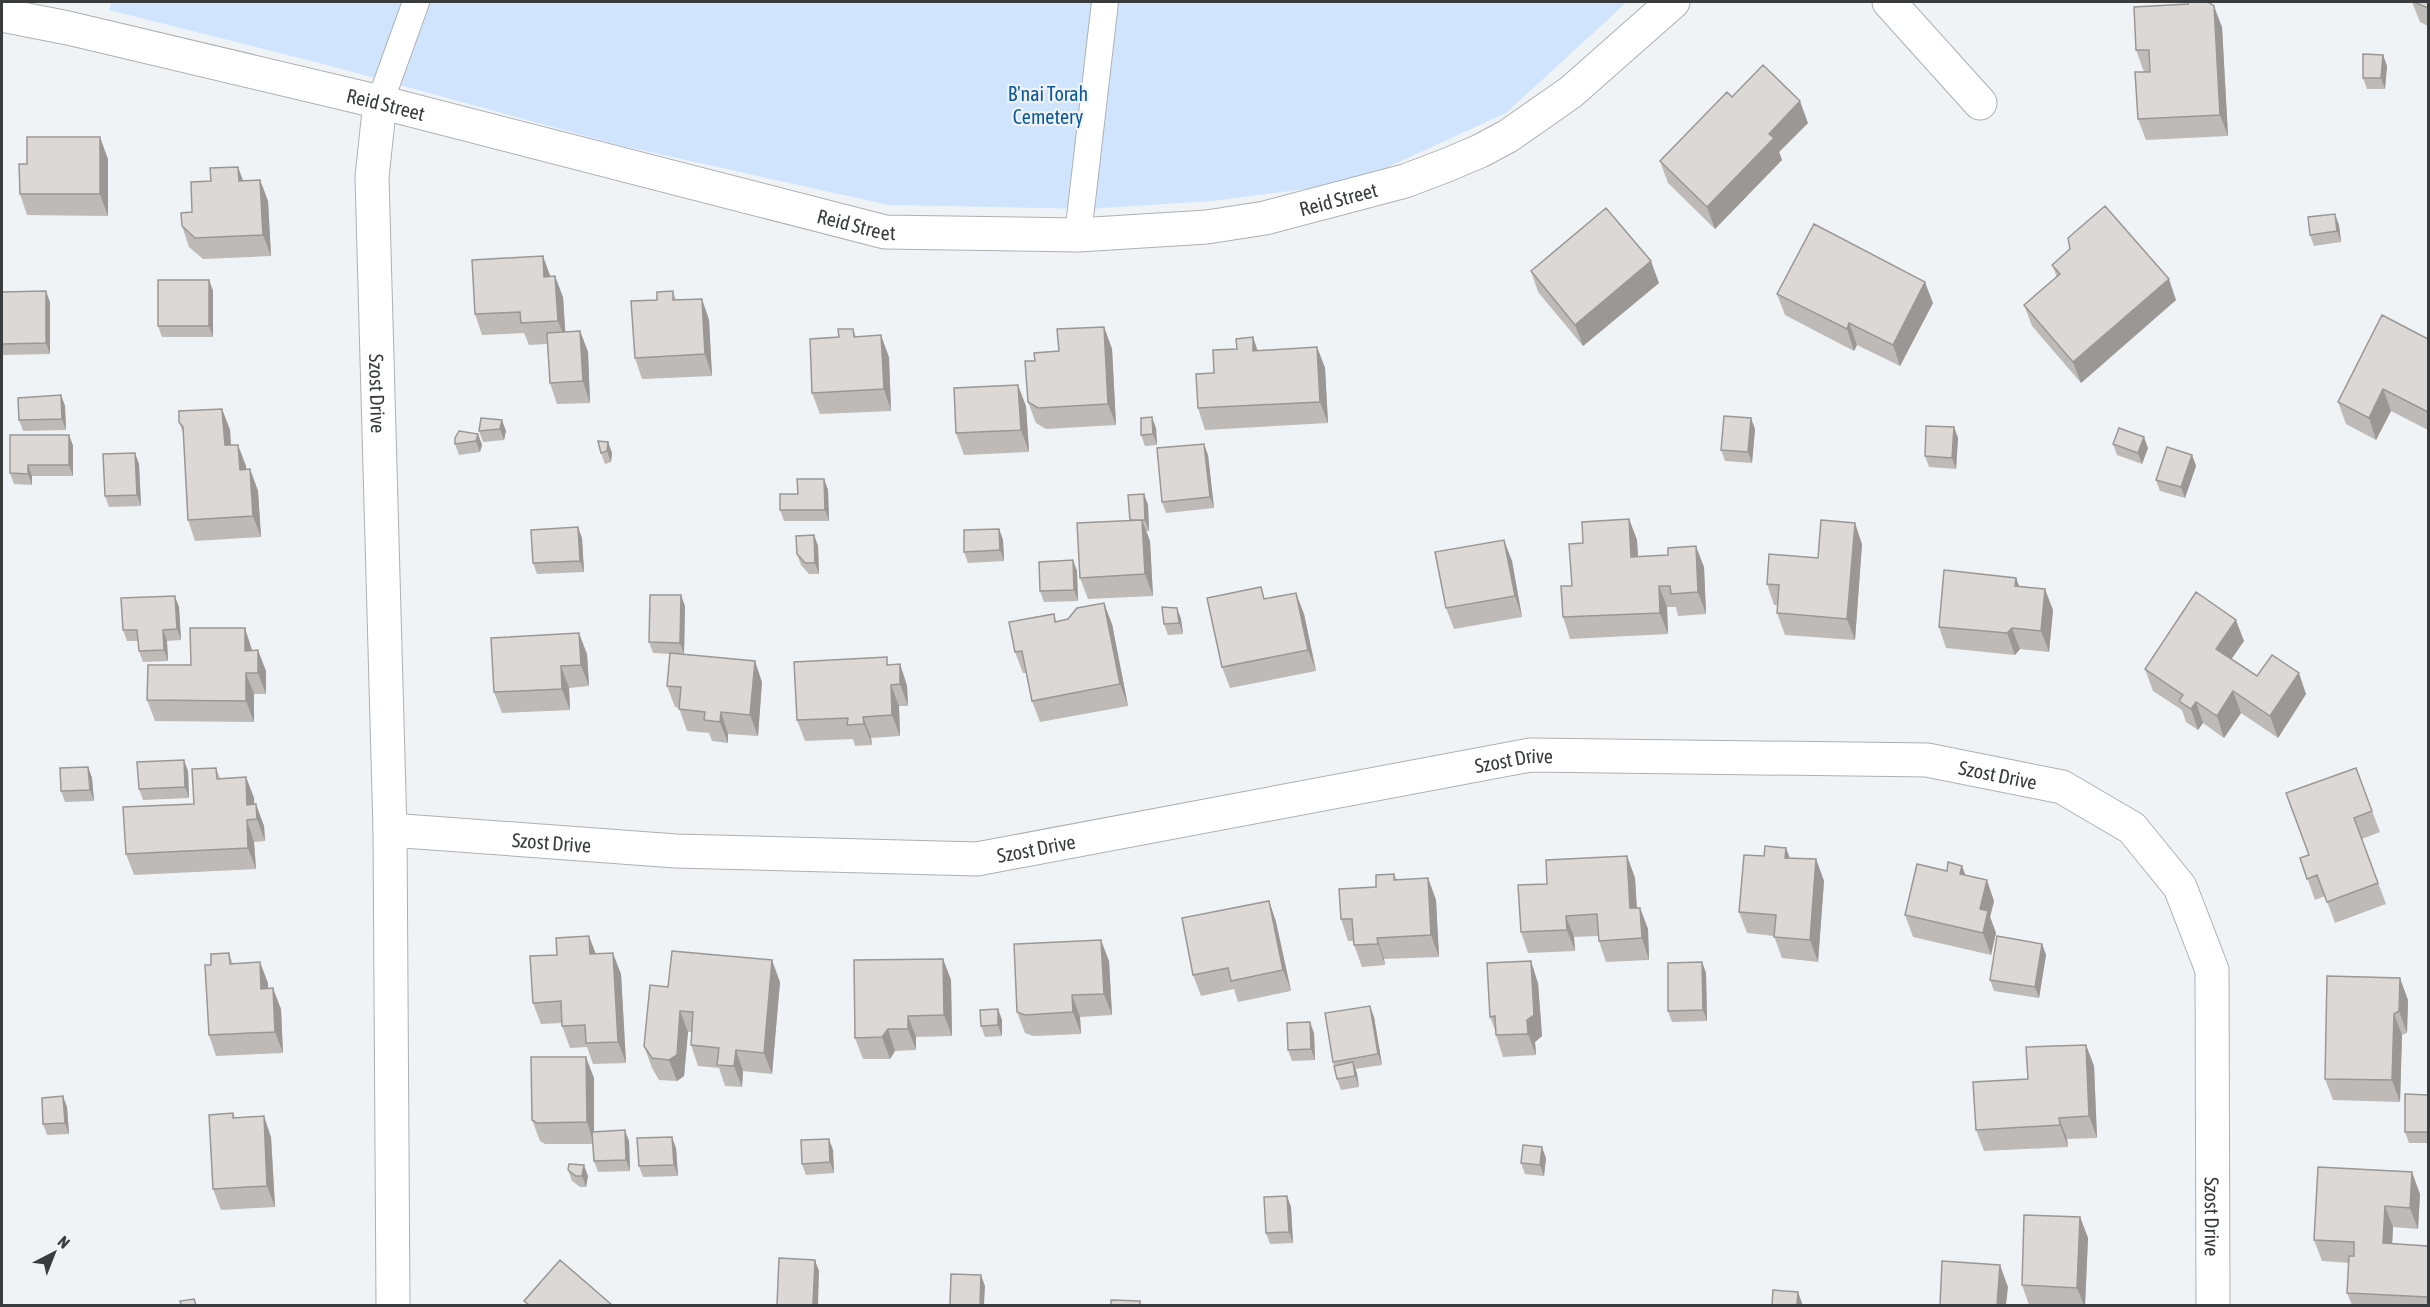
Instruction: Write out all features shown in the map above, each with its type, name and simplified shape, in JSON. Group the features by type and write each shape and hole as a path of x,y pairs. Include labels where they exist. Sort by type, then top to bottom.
{"street":[{"name":"Reid Street","path":"2,15 68,28 380,102 885,232 1078,235 1207,227 1265,218 1405,181 1447,165 1508,136 1571,92 1673,2"},
{"path":"1889,2 1980,103"},
{"name":"Szost Drive","path":"380,102 372,177 390,830 393,1305"},
{"name":"Szost Drive","path":"390,830 676,851 977,860 1530,755 1926,760 2062,787 2132,828 2180,887 2212,970 2213,1305"}],"lane":[{"path":"380,102 416,2"},
{"path":"1078,235 1105,2"}],"green space":[{"name":"B'nai Torah Cemetery","path":"112,2 1627,2 1506,113 1353,183 1211,201 1088,209 889,205 618,145 327,65 109,10"}],"building":[{"path":"2188,2 2208,2 2214,6 2220,115 2138,119 2135,72 2150,72 2149,50 2136,50 2134,7 2188,4"},
{"path":"2414,2 2428,2 2428,8"},
{"path":"2363,54 2383,55 2381,78 2363,78"},
{"path":"1763,65 1800,101 1769,134 1774,138 1707,207 1660,161 1727,92 1732,97"},
{"path":"27,137 100,137 100,194 20,194 19,164 27,164"},
{"path":"238,167 239,181 260,180 263,235 195,238 182,226 181,213 192,212 191,182 211,181 210,168"},
{"path":"2105,206 2169,279 2073,362 2024,305 2060,274 2052,265 2070,249 2068,238"},
{"path":"1606,208 1651,261 1575,325 1531,271"},
{"path":"2335,214 2337,231 2310,235 2308,217"},
{"path":"1814,224 1925,282 1893,345 1849,323 1847,329 1777,294"},
{"path":"543,256 544,277 555,276 558,321 521,323 520,312 475,314 472,260"},
{"path":"158,280 209,280 209,326 158,326"},
{"path":"46,291 46,343 2,344 2,292"},
{"path":"673,291 673,300 702,299 705,354 635,358 631,301 657,300 657,292"},
{"path":"2382,315 2428,339 2428,412 2383,389 2369,418 2338,402"},
{"path":"1104,327 1108,404 1038,408 1028,402 1025,361 1035,361 1034,353 1059,351 1057,329"},
{"path":"838,329 853,329 854,337 881,335 884,389 812,393 810,339 839,337"},
{"path":"580,331 583,381 550,383 547,333"},
{"path":"1253,337 1253,351 1317,347 1320,402 1198,408 1196,374 1214,373 1213,350 1237,349 1236,339"},
{"path":"1018,385 1021,430 956,433 954,388"},
{"path":"61,395 62,419 19,420 18,398"},
{"path":"222,409 225,445 238,445 240,470 250,469 253,516 188,520 183,427 179,422 179,411"},
{"path":"1724,416 1751,418 1748,452 1721,450"},
{"path":"1152,417 1153,434 1141,435 1141,418"},
{"path":"481,418 502,420 500,429 479,431"},
{"path":"1926,426 1954,427 1952,458 1925,456"},
{"path":"2119,428 2144,437 2138,453 2113,444"},
{"path":"459,431 478,434 476,441 455,444"},
{"path":"10,435 69,435 69,465 28,465 28,474 10,473"},
{"path":"598,441 608,442 607,451 601,453"},
{"path":"1204,444 1210,497 1162,502 1157,448"},
{"path":"2167,447 2192,455 2181,487 2156,480"},
{"path":"135,453 137,495 105,496 103,454"},
{"path":"797,479 824,479 825,510 780,510 780,494 798,494"},
{"path":"1144,494 1145,520 1130,520 1128,495"},
{"path":"1629,519 1631,557 1668,555 1668,548 1696,546 1698,592 1671,594 1670,586 1659,586 1660,613 1563,617 1561,586 1572,586 1569,544 1583,543 1582,522"},
{"path":"1142,520 1145,574 1080,578 1077,523"},
{"path":"1821,520 1855,523 1847,619 1777,613 1779,585 1767,584 1769,554 1818,558"},
{"path":"578,527 580,561 533,563 531,530"},
{"path":"999,529 1000,550 964,552 964,530"},
{"path":"814,535 815,563 805,563 797,554 796,536"},
{"path":"1504,540 1515,596 1446,608 1435,552"},
{"path":"1073,560 1074,590 1040,591 1039,562"},
{"path":"1944,570 2016,578 2015,586 2045,589 2041,631 2012,628 2007,633 1939,627"},
{"path":"1261,587 1264,599 1296,593 1308,650 1222,667 1207,598"},
{"path":"2196,592 2236,620 2216,649 2257,676 2272,655 2299,673 2270,716 2233,691 2217,716 2196,702 2191,709 2179,701 2183,695 2145,669"},
{"path":"650,595 681,595 680,643 649,642"},
{"path":"175,596 177,629 163,630 164,650 139,651 137,630 123,630 121,598"},
{"path":"1104,603 1120,684 1032,701 1022,651 1015,652 1009,622 1054,614 1055,622 1068,619 1077,608"},
{"path":"1162,607 1177,608 1179,623 1164,624"},
{"path":"190,628 245,628 245,651 258,650 258,673 246,673 246,701 147,700 148,665 191,665"},
{"path":"579,633 581,665 561,666 562,689 494,692 491,638"},
{"path":"670,653 755,661 750,715 721,712 720,722 704,720 705,712 679,709 681,687 667,686"},
{"path":"887,657 887,665 900,664 900,684 891,685 892,715 863,717 864,724 847,725 848,718 797,720 794,662"},
{"path":"184,760 185,787 139,789 137,762"},
{"path":"88,767 90,790 61,791 60,768"},
{"path":"216,768 217,779 246,777 247,805 256,804 257,819 247,820 248,848 126,854 123,807 194,804 192,769"},
{"path":"2356,768 2372,811 2354,818 2378,883 2327,902 2317,875 2307,879 2300,858 2309,855 2286,793"},
{"path":"1765,846 1786,848 1785,858 1816,859 1810,940 1774,937 1776,915 1739,912 1744,855 1764,856"},
{"path":"1627,856 1630,908 1640,908 1642,938 1599,941 1597,914 1566,916 1567,930 1521,932 1518,885 1547,884 1546,860"},
{"path":"1948,862 1962,866 1960,874 1987,880 1980,909 1988,911 1983,933 1905,915 1917,864 1947,871"},
{"path":"1394,874 1394,880 1428,878 1431,935 1377,938 1378,944 1354,945 1352,919 1341,919 1339,889 1376,887 1376,875"},
{"path":"1269,901 1283,970 1231,981 1228,968 1193,975 1182,918"},
{"path":"589,936 590,954 613,953 618,1042 586,1043 585,1025 562,1026 561,1001 533,1003 530,956 557,955 556,938"},
{"path":"1997,936 2042,944 2035,987 1990,980"},
{"path":"1101,940 1104,994 1072,995 1073,1012 1025,1015 1017,1012 1014,944"},
{"path":"672,951 772,960 764,1053 736,1050 734,1066 717,1065 719,1048 691,1045 693,1012 680,1011 677,1055 669,1060 652,1058 644,1046 650,985 668,987"},
{"path":"229,953 230,964 260,962 261,989 273,988 275,1032 209,1035 205,965 211,965 211,954"},
{"path":"943,959 944,1015 908,1016 908,1029 888,1029 882,1037 855,1038 854,960"},
{"path":"1531,961 1534,1015 1527,1020 1528,1034 1496,1035 1495,1016 1490,1017 1487,963"},
{"path":"1702,962 1703,1010 1668,1011 1668,963"},
{"path":"2327,976 2400,978 2399,1011 2394,1014 2392,1080 2325,1079"},
{"path":"1370,1006 1378,1054 1333,1062 1325,1013"},
{"path":"998,1009 998,1025 981,1026 980,1010"},
{"path":"1310,1022 1311,1049 1288,1050 1287,1023"},
{"path":"2086,1045 2089,1116 2059,1118 2060,1125 1976,1130 1973,1082 2028,1079 2026,1047"},
{"path":"531,1057 586,1057 587,1122 537,1123 532,1120"},
{"path":"1353,1062 1355,1076 1337,1079 1334,1066"},
{"path":"2405,1094 2428,1095 2428,1132 2405,1132"},
{"path":"63,1096 65,1123 43,1124 42,1098"},
{"path":"233,1113 233,1118 264,1116 267,1186 213,1189 209,1115"},
{"path":"625,1130 626,1160 594,1161 592,1132"},
{"path":"672,1137 674,1165 639,1166 637,1138"},
{"path":"829,1139 830,1162 802,1164 801,1140"},
{"path":"1523,1145 1542,1147 1540,1165 1521,1163"},
{"path":"569,1164 584,1165 582,1176 576,1176 568,1170"},
{"path":"2318,1167 2412,1172 2410,1208 2385,1206 2383,1243 2428,1246 2428,1297 2347,1293 2349,1256 2354,1256 2354,1242 2314,1240"},
{"path":"1287,1196 1289,1232 1266,1233 1264,1197"},
{"path":"2024,1215 2080,1217 2077,1288 2022,1285"},
{"path":"779,1258 815,1260 813,1305 777,1305"},
{"path":"560,1260 612,1305 529,1305 524,1301"},
{"path":"1942,1261 2000,1265 1997,1305 1940,1305"},
{"path":"951,1274 981,1275 980,1305 950,1305"},
{"path":"1773,1290 1798,1292 1797,1305 1772,1305"},
{"path":"194,1299 196,1305 181,1305 180,1301"},
{"path":"1111,1300 1140,1301 1140,1305 1111,1305"}]}
